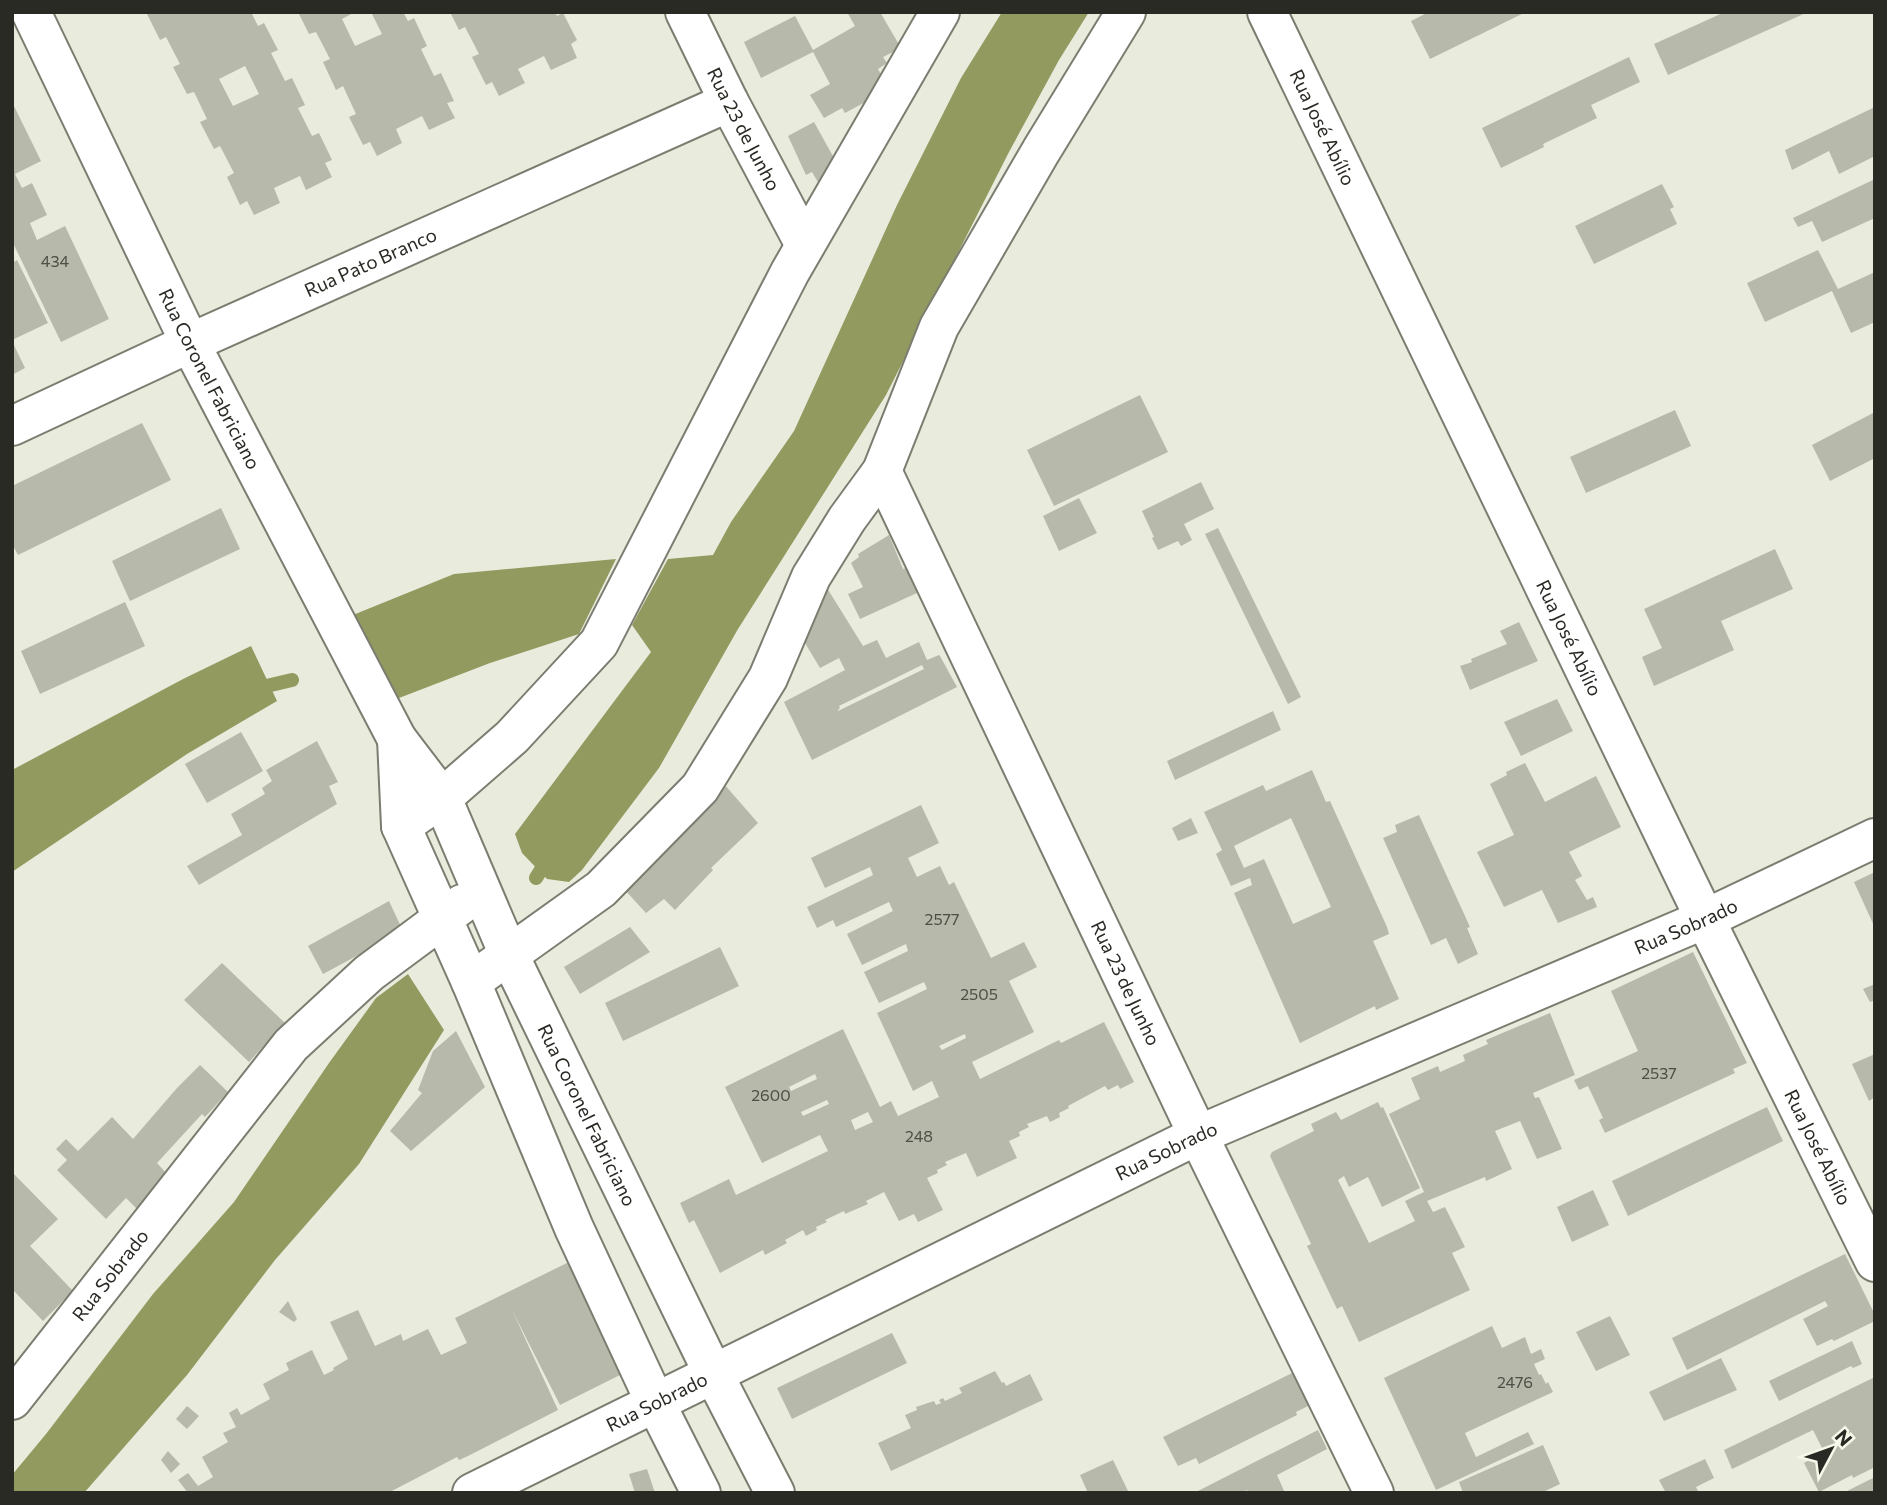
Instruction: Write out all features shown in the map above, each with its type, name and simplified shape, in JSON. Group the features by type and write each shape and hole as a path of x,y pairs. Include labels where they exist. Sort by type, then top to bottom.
{"street":[{"name":"Rua Coronel Fabriciano","path":"31,12 190,343 397,739 442,798 509,955 713,1373 775,1493"},
{"name":"Rua 23 de Junho","path":"685,12 805,245"},
{"path":"401,826 442,798 512,737 599,643 805,245 940,12"},
{"path":"471,982 601,889 701,788 768,678 811,578 847,519 882,471 939,327 1041,151 1126,12"},
{"name":"Rua José Abílio","path":"1268,12 1705,919 1875,1262"},
{"name":"Rua Pato Branco","path":"12,426 190,343 729,102"},
{"name":"Rua 23 de Junho","path":"882,471 1198,1135 1374,1493"},
{"name":"Rua Coronel Fabriciano","path":"397,739 401,826 471,982 574,1228 655,1402 701,1493"},
{"name":"Rua Sobrado","path":"472,1493 1198,1135 1705,919 1875,838"},
{"name":"Rua Sobrado","path":"12,1400 291,1045 369,973 481,890"}],"shaded area":[{"path":"1002,12 1089,12 1059,60 1009,152 886,395 738,629 659,768 582,870 569,882 547,879 522,853 515,834 651,652 632,625 668,559 713,555 731,522 794,431 897,205 961,78"},
{"path":"616,559 579,634 490,663 386,703 348,617 454,574"},
{"path":"251,646 277,701 187,754 12,872 12,770"},
{"path":"408,974 444,1030 359,1164 275,1260 187,1375 84,1493 12,1493 12,1475 153,1294 234,1202 376,998"}],"building":[{"path":"146,12 251,12 258,26 264,23 278,50 271,53 285,81 292,78 305,105 298,108 312,136 319,133 332,160 325,163 332,177 306,190 300,176 274,188 280,203 254,215 247,201 240,205 227,177 234,173 220,146 214,149 200,122 207,119 194,92 187,94 173,67 180,64 166,37 160,40","holes":["245,66 259,94 233,106 219,79"]},
{"path":"298,12 355,12 342,19 355,46 382,34 371,12 403,12 408,21 414,18 427,46 421,49 434,76 441,73 454,101 447,103 455,118 429,130 422,116 396,129 402,143 377,156 370,142 363,145 349,117 356,114 343,86 336,90 323,62 330,59 316,32 309,34"},
{"path":"450,12 555,12 557,16 563,13 577,40 571,44 577,58 551,70 544,56 518,69 525,83 499,96 492,82 486,85 472,57 479,54 465,27 459,30"},
{"path":"847,12 880,12 901,48 883,57 887,63 878,69 884,80 871,99 845,113 842,108 824,118 810,95 830,84 813,52 761,78 744,42 795,16 813,50 855,26"},
{"path":"1429,12 1526,12 1430,59 1411,21"},
{"path":"1725,12 1808,12 1668,75 1654,44"},
{"path":"1629,57 1640,82 1591,105 1597,118 1501,168 1482,128"},
{"path":"12,102 41,161 15,174 22,188 32,183 47,215 30,223 37,240 65,226 109,319 61,342 12,241"},
{"path":"1875,107 1875,156 1839,174 1829,151 1792,170 1785,150"},
{"path":"814,122 834,158 819,184 812,172 806,175 788,136"},
{"path":"1875,179 1875,218 1822,242 1812,221 1798,227 1793,218"},
{"path":"1662,184 1674,207 1670,209 1677,224 1594,264 1575,226"},
{"path":"1818,250 1838,289 1875,272 1875,322 1851,333 1832,291 1765,322 1747,283"},
{"path":"17,260 48,323 12,340 12,263"},
{"path":"12,341 25,368 12,375"},
{"path":"1140,395 1168,452 1054,506 1027,450"},
{"path":"1675,410 1691,446 1586,493 1570,457"},
{"path":"1875,412 1875,458 1830,481 1812,445"},
{"path":"142,423 171,480 18,555 12,544 12,486"},
{"path":"1201,482 1214,509 1184,524 1192,540 1181,546 1178,541 1158,550 1142,511"},
{"path":"1079,498 1097,533 1059,551 1043,516"},
{"path":"221,508 240,549 130,601 112,561"},
{"path":"1218,528 1301,697 1288,704 1205,534"},
{"path":"889,535 903,569 906,568 917,593 860,619 848,594 863,587 851,563 859,557 858,554"},
{"path":"1775,549 1793,589 1721,621 1734,650 1654,686 1642,657 1662,648 1644,609"},
{"path":"827,588 863,646 877,640 886,658 919,642 927,660 940,656 957,687 812,760 784,702 845,670 839,658 820,668 799,633 820,605","holes":["922,665 924,669 838,711 839,706"]},
{"path":"125,602 145,646 40,694 21,651"},
{"path":"1519,622 1538,661 1470,690 1460,666 1507,644 1500,631"},
{"path":"1557,699 1573,731 1521,756 1504,722"},
{"path":"1273,711 1281,730 1175,780 1167,761"},
{"path":"241,732 263,771 207,803 185,764"},
{"path":"317,741 338,782 329,786 337,804 199,885 187,866 242,835 231,814 265,794 262,788 272,781 266,770"},
{"path":"1525,763 1545,802 1596,776 1621,827 1569,852 1582,876 1575,880 1587,900 1593,897 1597,907 1558,923 1542,890 1504,907 1477,852 1514,835 1490,784"},
{"path":"1312,770 1326,802 1330,801 1387,927 1389,934 1373,941 1399,999 1376,1010 1375,1006 1300,1043 1234,893 1252,885 1250,878 1231,886 1216,854 1222,850 1204,812 1263,785 1266,791","holes":["1291,818 1331,907 1293,924 1264,859 1244,868 1234,846"]},
{"path":"724,784 758,823 711,868 713,870 675,910 664,899 646,913 623,888"},
{"path":"921,805 939,843 908,858 917,877 940,866 949,885 954,882 991,958 1024,942 1037,967 1009,981 1034,1032 972,1062 980,1079 1059,1040 1061,1043 1104,1022 1134,1082 1120,1089 1118,1085 1108,1090 1105,1086 1068,1106 1069,1108 1059,1113 1060,1117 1050,1122 1047,1116 1027,1124 1029,1127 1019,1132 1020,1136 1009,1141 1017,1158 977,1177 966,1153 945,1162 947,1165 937,1170 938,1173 927,1178 943,1210 918,1222 914,1214 899,1221 884,1192 866,1201 868,1204 825,1220 827,1222 806,1236 803,1230 765,1255 763,1250 720,1273 694,1220 689,1223 680,1203 729,1179 736,1195 828,1151 820,1135 762,1163 725,1087 843,1029 880,1107 891,1101 898,1116 939,1097 932,1081 913,1091 877,1013 927,989 924,982 879,1003 864,972 908,951 906,944 862,965 847,934 893,911 889,902 836,927 833,920 817,928 807,907 873,875 870,867 825,888 811,858","holes":["965,1034 966,1038 942,1050 939,1046","815,1074 817,1079 791,1091 789,1087","827,1100 829,1104 803,1116 801,1112","868,1112 873,1122 855,1130 851,1120"]},
{"path":"1419,815 1470,927 1467,928 1478,954 1458,964 1446,938 1431,945 1383,838 1397,832 1395,825"},
{"path":"1191,818 1198,833 1178,841 1172,828"},
{"path":"1875,872 1875,928 1854,882"},
{"path":"389,901 403,931 323,974 308,946"},
{"path":"630,927 650,952 580,994 564,967"},
{"path":"720,947 739,986 623,1041 605,1003"},
{"path":"1693,952 1747,1063 1733,1069 1735,1073 1605,1133 1599,1120 1603,1118 1588,1086 1579,1090 1574,1080 1638,1051 1611,991"},
{"path":"222,963 285,1023 249,1062 184,1000"},
{"path":"1875,984 1875,1000 1870,1002 1863,989"},
{"path":"1550,1013 1575,1075 1533,1093 1535,1098 1539,1097 1562,1149 1537,1159 1520,1121 1495,1131 1512,1169 1427,1201 1433,1212 1445,1207 1465,1247 1452,1253 1470,1290 1359,1342 1342,1306 1337,1309 1307,1246 1311,1244 1270,1156 1272,1152 1314,1131 1311,1124 1336,1112 1341,1120 1378,1102 1381,1108 1383,1107 1420,1188 1382,1207 1368,1177 1349,1187 1344,1176 1338,1180 1369,1243 1415,1221 1405,1201 1424,1192 1389,1114 1420,1099 1411,1078 1438,1066 1440,1072 1465,1061 1463,1055 1488,1044 1486,1040"},
{"path":"456,1031 485,1087 411,1151 390,1131 422,1093 418,1090 433,1051"},
{"path":"1875,1054 1875,1097 1869,1101 1852,1064"},
{"path":"200,1065 228,1092 205,1117 202,1114 157,1163 168,1175 137,1209 126,1198 106,1219 57,1170 67,1160 56,1149 66,1139 78,1151 112,1117 133,1139"},
{"path":"1767,1107 1783,1141 1628,1216 1612,1181"},
{"path":"12,1172 58,1219 30,1246 73,1291 43,1321 12,1289"},
{"path":"1593,1190 1609,1225 1572,1242 1557,1207"},
{"path":"1845,1254 1875,1315 1875,1321 1834,1341 1832,1339 1817,1346 1803,1319 1828,1306 1825,1301 1687,1370 1672,1338"},
{"path":"569,1262 622,1374 560,1405 512,1310 558,1410 388,1493 188,1493 178,1480 188,1473 198,1486 213,1477 202,1457 228,1442 223,1433 236,1427 229,1413 237,1408 241,1415 270,1399 263,1384 289,1370 286,1363 312,1350 324,1375 348,1359 330,1322 358,1310 375,1346 401,1334 403,1341 428,1329 441,1355 467,1343 455,1318"},
{"path":"288,1301 297,1319 294,1322 279,1312"},
{"path":"1610,1316 1630,1355 1596,1371 1576,1332"},
{"path":"1492,1326 1502,1348 1525,1337 1531,1354 1541,1349 1545,1359 1534,1364 1553,1392 1465,1433 1476,1457 1528,1432 1534,1444 1436,1490 1384,1378"},
{"path":"892,1333 907,1363 792,1419 777,1388"},
{"path":"1852,1341 1862,1364 1853,1368 1851,1366 1779,1401 1769,1381"},
{"path":"1721,1358 1737,1390 1664,1421 1649,1392"},
{"path":"1298,1370 1314,1403 1296,1412 1297,1415 1199,1464 1196,1458 1178,1466 1163,1437"},
{"path":"995,1371 1006,1386 1030,1374 1043,1400 891,1471 878,1443 911,1428 905,1415 917,1410 916,1407 934,1401 936,1405 941,1403 939,1400 943,1398 945,1401 962,1393 959,1388"},
{"path":"1875,1377 1875,1467 1819,1492 1804,1463 1824,1452 1813,1430 1732,1469 1724,1450"},
{"path":"187,1406 199,1416 187,1429 176,1419"},
{"path":"1318,1430 1327,1449 1277,1475 1285,1493 1248,1493 1247,1490 1241,1493 1194,1493"},
{"path":"1543,1445 1560,1484 1541,1493 1463,1493 1459,1482"},
{"path":"168,1451 180,1464 171,1473 161,1460"},
{"path":"1705,1459 1714,1478 1696,1487 1699,1493 1666,1493 1659,1480"},
{"path":"1113,1460 1129,1493 1088,1493 1080,1475"},
{"path":"647,1469 655,1493 635,1493 629,1474"},
{"path":"1875,1477 1875,1493 1843,1493"}],"waterway":[{"path":"254,689 292,680"},
{"path":"536,878 550,855"}]}
